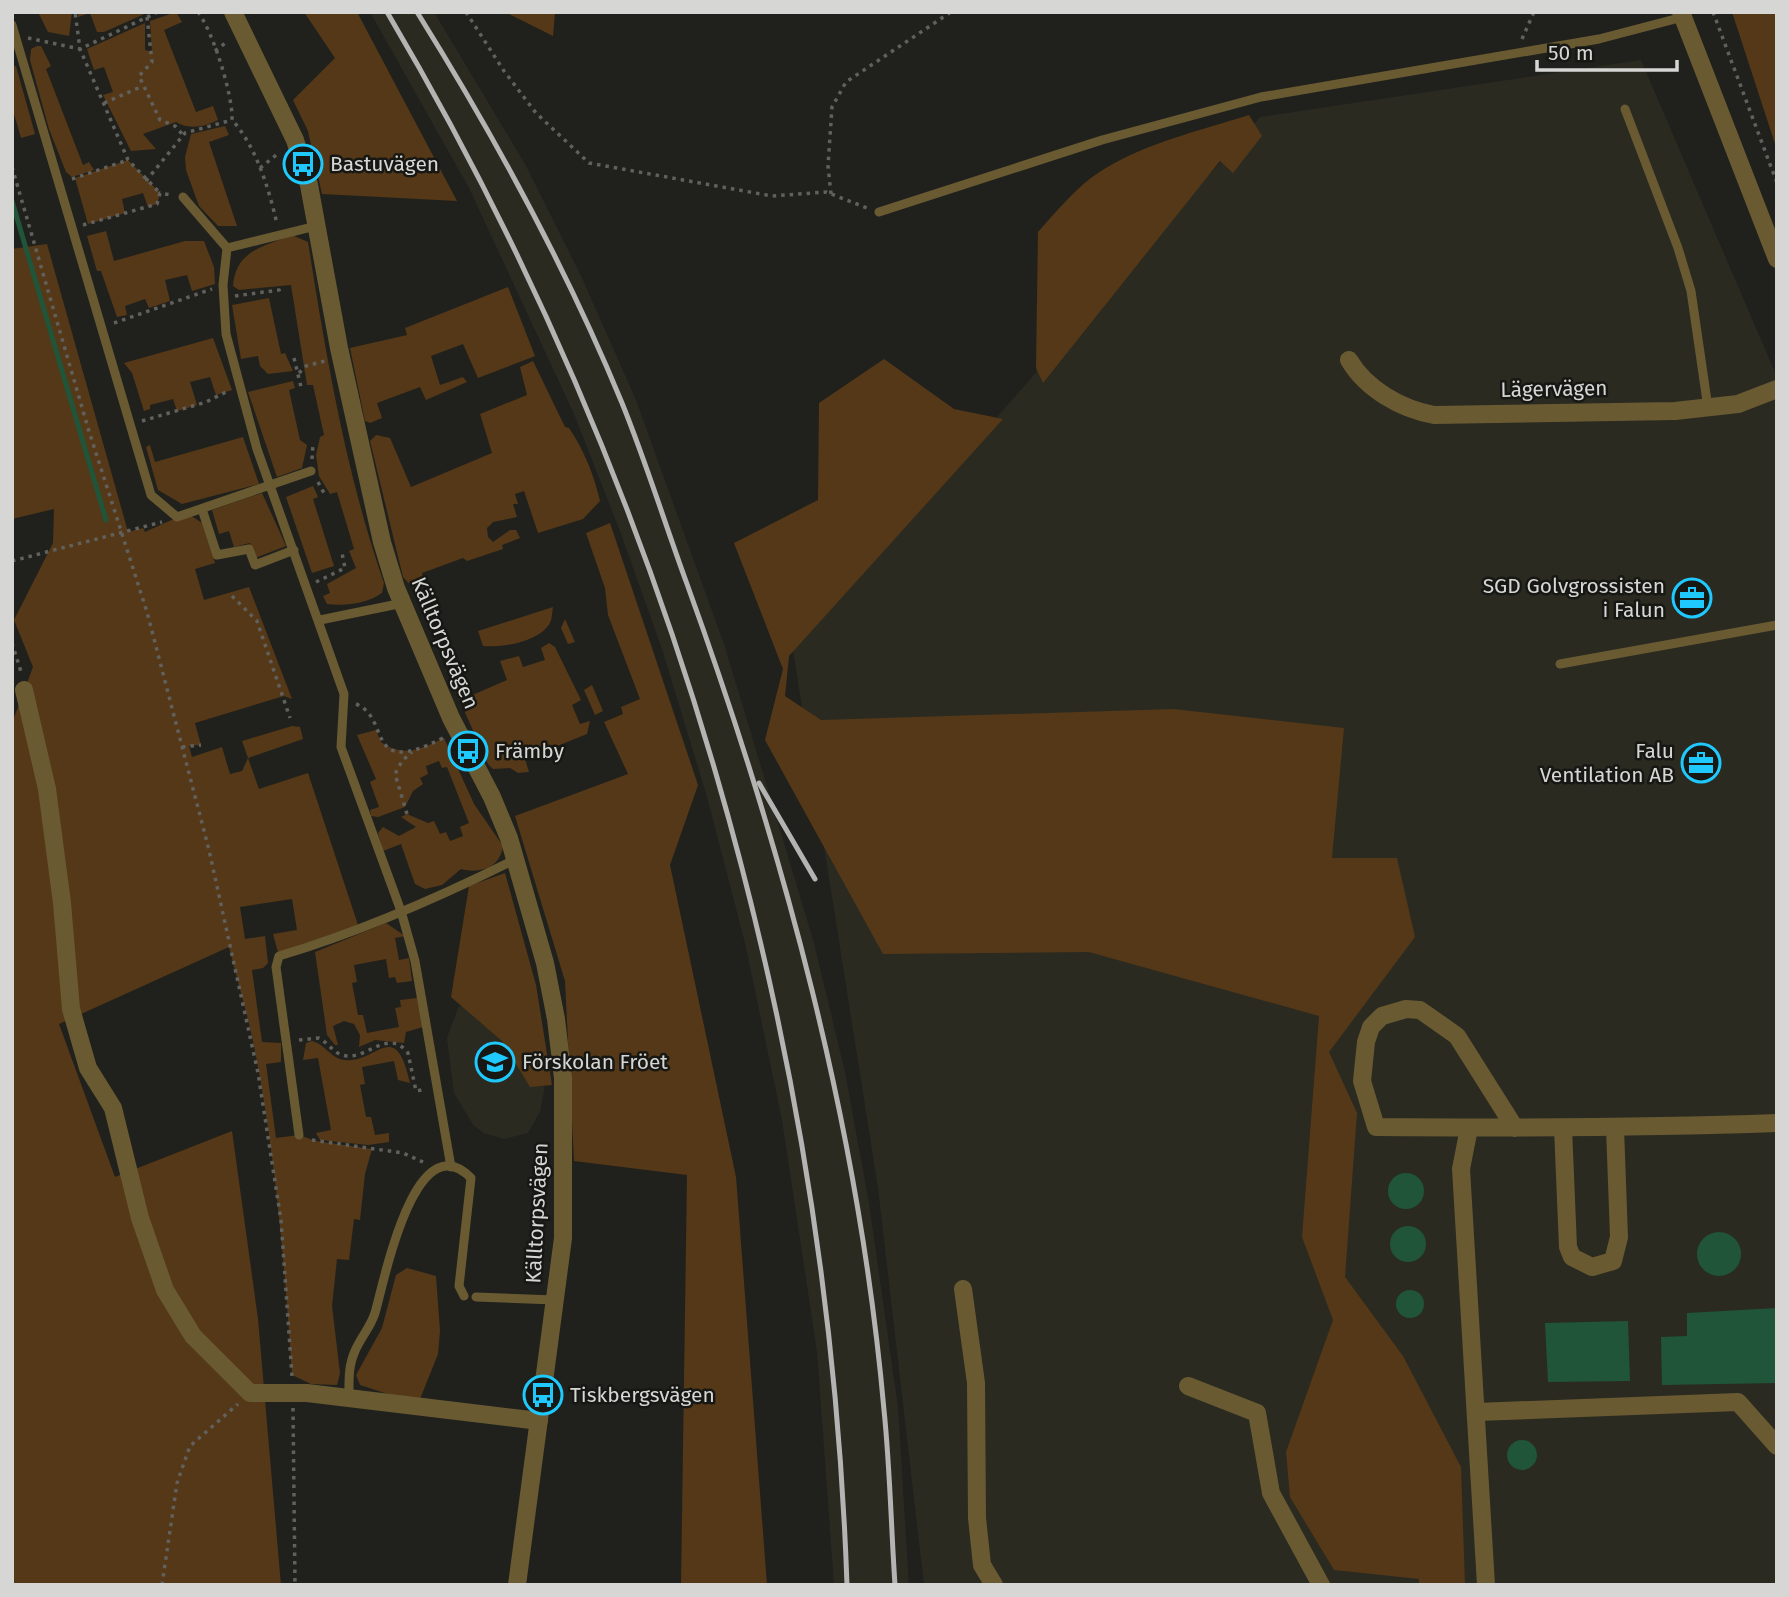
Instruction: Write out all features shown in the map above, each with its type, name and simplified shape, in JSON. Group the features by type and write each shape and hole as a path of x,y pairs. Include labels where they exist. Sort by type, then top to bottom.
{"street":[{"name":"Källtorpsvägen","path":"233,12 295,140 309,185 341,359 372,505 403,603 457,731 492,797 516,859 545,963 561,1051 565,1194 555,1300 517,1585"},
{"path":"1682,15 1777,259"},
{"name":"Lägervägen","path":"1349,360 1359,376 1400,404 1434,415 1708,408 1738,404 1777,389"},
{"path":"24,690 47,789 62,902 71,1009 88,1068 113,1108 140,1218 165,1290 193,1336 250,1393 293,1393 349,1398 540,1421"},
{"path":"1514,1128 1457,1036 1420,1010 1406,1009 1382,1016 1371,1027 1366,1042 1362,1081 1376,1127 1469,1128 1514,1128 1563,1128 1615,1128 1777,1123"},
{"path":"1469,1128 1461,1168 1486,1585"},
{"path":"1563,1128 1568,1247 1572,1257 1592,1267 1612,1261 1619,1237 1615,1128"},
{"path":"962,1289 976,1383 977,1518 982,1565 994,1585"},
{"path":"1188,1385 1257,1413 1271,1493 1321,1585"},
{"path":"1476,1412 1738,1402 1777,1446"}],"lane":[{"path":"878,212 1102,140 1249,100 1599,39 1682,15"},
{"path":"12,25 148,489 177,517 311,471"},
{"path":"1625,109 1678,248 1690,291 1708,408"},
{"path":"183,197 227,248 223,285 226,334 239,387 271,486 344,694 341,747 401,911 415,961 451,1167"},
{"path":"227,248 316,226"},
{"path":"202,509 218,555 248,549 255,565 294,550"},
{"path":"320,620 403,603"},
{"path":"1560,664 1618,656 1717,634 1777,625"},
{"path":"299,1135 276,967 279,957 338,938 458,888 516,859"},
{"path":"349,1398 351,1361 371,1327 408,1205 421,1182 435,1168 451,1167 464,1171 471,1178 459,1286 464,1296"},
{"path":"476,1297 555,1300"}],"path":[{"path":"75,12 80,49 128,160 160,193 183,197"},
{"path":"16,36 80,49 158,12"},
{"path":"198,12 215,51 233,109 232,120"},
{"path":"466,12 504,71 536,113 590,163 772,195 831,194 878,212"},
{"path":"831,194 828,166 832,107 846,82 951,12"},
{"path":"1515,54 1534,12"},
{"path":"1713,12 1777,183"},
{"path":"147,17 152,62 139,76 160,120 175,126 183,135"},
{"path":"215,51 233,37"},
{"path":"104,103 143,86"},
{"path":"146,181 183,135 232,120"},
{"path":"232,120 244,132 259,168 280,235"},
{"path":"259,168 281,152"},
{"path":"60,182 128,160"},
{"path":"12,167 147,612 209,850 258,1073 281,1220 293,1393 295,1585"},
{"path":"72,228 157,204 160,193"},
{"path":"102,327 223,285"},
{"path":"223,297 279,290 281,295"},
{"path":"294,358 301,387"},
{"path":"299,373 306,366 341,359"},
{"path":"130,425 206,402 216,395 239,387"},
{"path":"12,561 177,517"},
{"path":"307,585 345,569 342,553"},
{"path":"232,596 257,621 290,718"},
{"path":"344,702 367,710 381,742 396,750 412,752"},
{"path":"407,814 395,774 402,761 412,752 457,731"},
{"path":"182,747 201,745"},
{"path":"287,1044 319,1038 336,1052 349,1057 360,1055 376,1045 396,1044 408,1053 416,1091 438,1087"},
{"path":"299,1135 316,1142 403,1153 435,1168"},
{"path":"162,1585 177,1483 190,1446 250,1393"}],"shaded area":[{"path":"38,12 72,12 69,36 48,32"},
{"path":"78,12 149,12 104,32 97,32 90,13 78,17"},
{"path":"176,12 182,22 164,30 196,112 213,106 218,120 197,127 176,122 143,134 156,149 131,151 103,95 113,92 104,67 94,70 87,49 145,23 145,50 152,52 150,21"},
{"path":"304,12 357,12 457,201 322,194 308,131 293,100 335,58"},
{"path":"370,12 434,12 525,164 583,280 636,400 725,647 814,943 845,1072 869,1203 898,1407 909,1585 834,1585 817,1352 782,1120 745,943 707,797 662,649 574,414 469,188"},
{"path":"555,12 553,36 507,13"},
{"path":"1732,12 1777,12 1777,150"},
{"path":"41,46 51,66 46,69 83,165 89,162 94,170 72,177 66,172 49,129 30,60 31,49"},
{"path":"1641,60 1777,377 1777,1585 924,1585 878,1188 793,650 1260,117"},
{"path":"16,66 35,134 21,138 12,107 12,67"},
{"path":"1249,115 1262,136 1233,173 1220,161 1043,383 1036,368 1038,232 1083,184 1118,161 1173,138"},
{"path":"225,126 229,135 209,142 237,226 218,226 199,206 186,170 185,157 191,134"},
{"path":"128,160 160,193 157,204 148,207 143,193 122,199 125,213 88,224 75,178"},
{"path":"106,231 114,261 185,241 204,241 214,267 215,284 192,291 187,275 165,280 170,301 149,308 145,299 125,306 127,315 117,317 101,271 97,271 87,236"},
{"path":"292,235 308,242 348,457 384,583 382,593 356,603 327,604 323,596 330,593 327,584 356,568 349,551 354,549 337,492 330,494 319,476 316,455 320,437 324,435 313,385 307,385 291,285 239,290 233,286 235,274 245,257 261,247"},
{"path":"47,244 128,532 143,528 145,532 187,513 202,523 215,563 195,569 204,600 249,587 292,699 284,696 195,723 201,745 189,746 192,757 222,747 230,774 242,771 248,758 259,789 308,773 359,928 279,956 273,934 297,930 292,899 240,907 245,939 265,936 268,963 263,968 252,970 262,1042 281,1043 281,1062 266,1064 276,1138 299,1135 316,1141 372,1149 365,1174 360,1220 354,1219 349,1260 337,1259 332,1306 340,1373 337,1385 311,1384 292,1375 283,1255 269,1135 253,1042 229,947 59,1024 115,1177 232,1131 258,1319 281,1585 12,1585 12,723 33,667 14,620 53,543 54,509 12,519 12,249"},
{"path":"508,287 535,356 478,378 463,344 431,356 440,385 463,377 467,382 426,400 420,387 377,403 382,418 370,423 365,421 350,348 407,335 405,328"},
{"path":"269,298 281,354 285,353 293,371 268,374 260,366 258,356 241,359 232,305"},
{"path":"213,338 232,390 216,395 210,377 190,382 197,405 177,411 173,399 150,405 150,409 144,411 132,373 124,363"},
{"path":"884,359 954,409 1003,419 789,656 785,696 821,720 1173,709 1344,728 1332,858 1397,858 1415,937 1329,1052 1357,1113 1345,1277 1403,1356 1461,1467 1465,1585 1419,1585 1419,1579 1334,1570 1290,1497 1286,1452 1333,1320 1302,1237 1319,1016 1089,952 883,954 765,740 783,669 734,543 818,500 819,403"},
{"path":"533,361 565,427 569,428 584,454 600,501 583,519 538,533 524,491 515,494 518,504 513,504 517,517 493,522 487,528 488,537 493,542 510,530 516,530 520,538 502,545 503,549 467,561 463,558 422,573 425,587 413,588 403,577 370,441 376,435 390,438 411,487 492,453 480,414 527,395 520,367"},
{"path":"293,381 295,388 289,390 300,440 307,445 302,468 277,477 248,392"},
{"path":"243,437 259,484 182,504 158,490 146,447 150,445 155,462"},
{"path":"313,486 318,497 313,499 334,566 312,573 286,497"},
{"path":"262,493 286,546 255,558 250,543 234,547 229,531 219,534 212,510"},
{"path":"610,523 698,785 670,865 736,1177 767,1585 681,1585 687,1175 574,1161 565,981 515,816 628,774 604,722 623,714 621,707 640,699 608,615 605,588 586,533"},
{"path":"553,607 550,623 538,635 510,645 483,646 478,631"},
{"path":"565,619 575,642 568,644 561,628"},
{"path":"549,643 555,647 581,700 572,705 580,724 590,721 587,734 525,759 529,772 518,773 510,768 493,769 488,764 455,690 463,685 468,697 507,680 500,661 519,656 523,667 545,660 541,648"},
{"path":"592,685 603,711 595,715 584,690"},
{"path":"292,726 300,727 303,739 248,758 242,741"},
{"path":"376,730 381,742 405,751 444,738 474,804 503,846 498,860 482,870 461,869 442,885 425,889 415,884 401,844 383,851 378,833 383,827 399,836 416,827 401,817 407,814 428,823 434,821 440,834 446,832 450,841 463,836 460,827 469,823 447,767 442,768 439,761 426,766 428,774 420,778 423,784 413,791 405,807 378,817 371,816 370,810 379,807 370,782 376,779 357,735"},
{"path":"505,873 536,985 552,1085 530,1087 502,1041 451,997 469,886"},
{"path":"386,923 405,936 395,938 399,960 409,958 412,981 397,983 395,977 389,978 386,959 354,965 357,982 352,983 358,1015 363,1015 367,1033 399,1027 395,1008 401,1007 400,1000 417,998 423,1027 406,1032 404,1043 375,1040 359,1047 360,1035 354,1024 344,1021 333,1026 338,1045 335,1045 327,1035 315,952"},
{"name":"Förskolan Fröet","path":"469,1000 539,1048 544,1091 540,1112 528,1133 504,1139 484,1133 473,1125 454,1093 447,1038 458,1008"},
{"path":"312,1041 345,1060 367,1056 384,1048 391,1047 398,1052 410,1083 398,1080 394,1061 362,1067 365,1084 360,1085 366,1117 371,1117 375,1135 389,1133 389,1142 368,1145 320,1140 316,1133 331,1130 318,1058 303,1060 306,1043"},
{"path":"1406,1173 1419,1178 1424,1191 1419,1204 1406,1209 1393,1204 1388,1191 1393,1178"},
{"path":"1408,1226 1421,1231 1426,1244 1421,1257 1408,1262 1395,1257 1390,1244 1395,1231"},
{"path":"1719,1232 1735,1238 1741,1254 1735,1270 1719,1276 1703,1270 1697,1254 1703,1238"},
{"path":"407,1268 436,1276 440,1331 438,1354 420,1399 391,1395 360,1385 356,1375 382,1328 396,1275"},
{"path":"1410,1290 1420,1294 1424,1304 1420,1314 1410,1318 1400,1314 1396,1304 1400,1294"},
{"path":"1777,1308 1777,1383 1662,1385 1661,1337 1687,1336 1687,1313"},
{"path":"1628,1321 1630,1381 1548,1382 1545,1323"},
{"path":"1522,1440 1533,1444 1537,1455 1533,1466 1522,1470 1511,1466 1507,1455 1511,1444"}],"waterway":[{"path":"12,201 106,520"}],"railway":[{"path":"387,12 486,193 574,380 651,573 715,770 767,971 806,1174 833,1379 847,1585"},
{"path":"417,12 528,203 600,352 647,470 755,785 812,991 856,1199 884,1410 895,1585"},
{"path":"759,783 815,879"}],"place":[{"name":"Bastuvägen","path":"303,164"},
{"name":"SGD Golvgrossisten i Falun","path":"1692,598"},
{"name":"Främby","path":"468,751"},
{"name":"Falu Ventilation AB","path":"1701,763"},
{"name":"Förskolan Fröet","path":"495,1062"},
{"name":"Tiskbergsvägen","path":"543,1395"}]}
